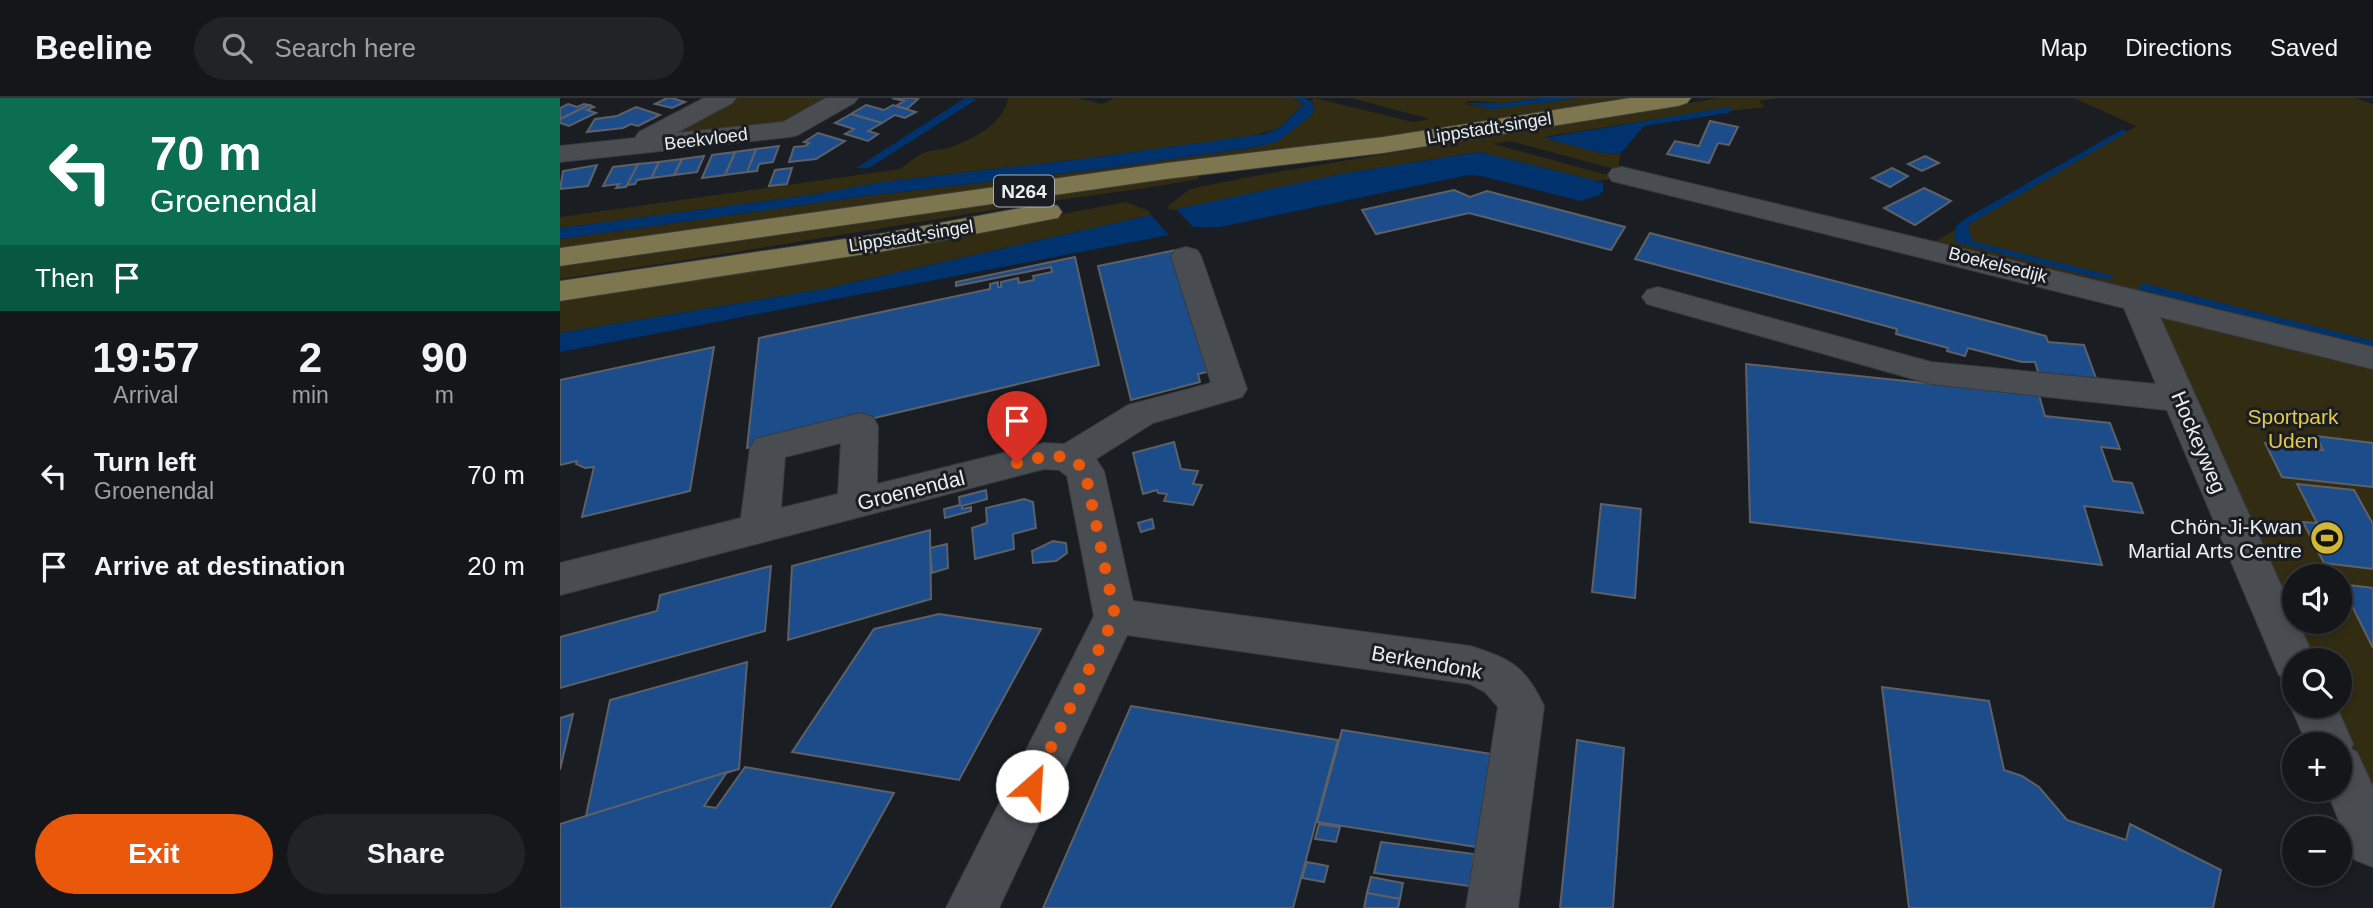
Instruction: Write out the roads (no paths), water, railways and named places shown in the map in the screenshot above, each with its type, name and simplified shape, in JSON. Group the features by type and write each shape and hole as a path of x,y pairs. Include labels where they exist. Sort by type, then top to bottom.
{"main road":[{"name":"Lippstadt-singel","path":"560,257 1166,171 1383,145 1678,98"},
{"name":"Lippstadt-singel","path":"560,291 977,226 1383,145"}],"street":[{"path":"629,148 723,98"},
{"name":"Beekvloed","path":"560,154 789,129 845,98"},
{"name":"Boekelsedijk","path":"1622,175 2373,358"},
{"path":"972,908 1115,616 1085,471 1070,458 1142,414 1230,389 1186,256"},
{"path":"1658,297 1931,373 2180,399"},
{"name":"Hockeyweg","path":"2137,300 2288,648"},
{"path":"759,527 768,448 860,426 857,504"},
{"name":"Groenendal","path":"560,579 1044,456 1070,458"},
{"name":"Berkendonk","path":"1115,616 1470,665 1498,675 1511,685 1521,706 1492,908"},
{"path":"2352,794 2373,843"}],"water":[{"path":"965,98 977,99 869,168 856,168"},
{"path":"1293,98 1305,98 1314,104 1312,115 1277,142 1256,147 1101,169 874,195 560,239 560,228 811,195 882,182 1090,158 1264,134 1279,128 1304,104"},
{"path":"1541,98 1579,98 1492,109 1464,103 1505,103"},
{"path":"1727,107 1733,110 1644,126 1620,154 1597,152 1544,138"},
{"path":"2123,129 2127,132 1968,225 1972,241 2113,276 2111,279 2097,278 1959,243 1954,239 1956,226 1966,218"},
{"path":"1479,152 1597,181 1603,183 1603,191 1598,196 1580,201 1468,175 1220,227 1193,227 1176,209 1341,174"},
{"path":"1151,215 1169,235 560,352 560,333 824,289"},
{"path":"2142,283 2373,341 2373,346 2138,289"}],"place":[{"name":"Chön-Ji-Kwan Martial Arts Centre","path":"2327,538"}],"park label":[{"name":"Sportpark Uden","path":"2293,428"}]}
